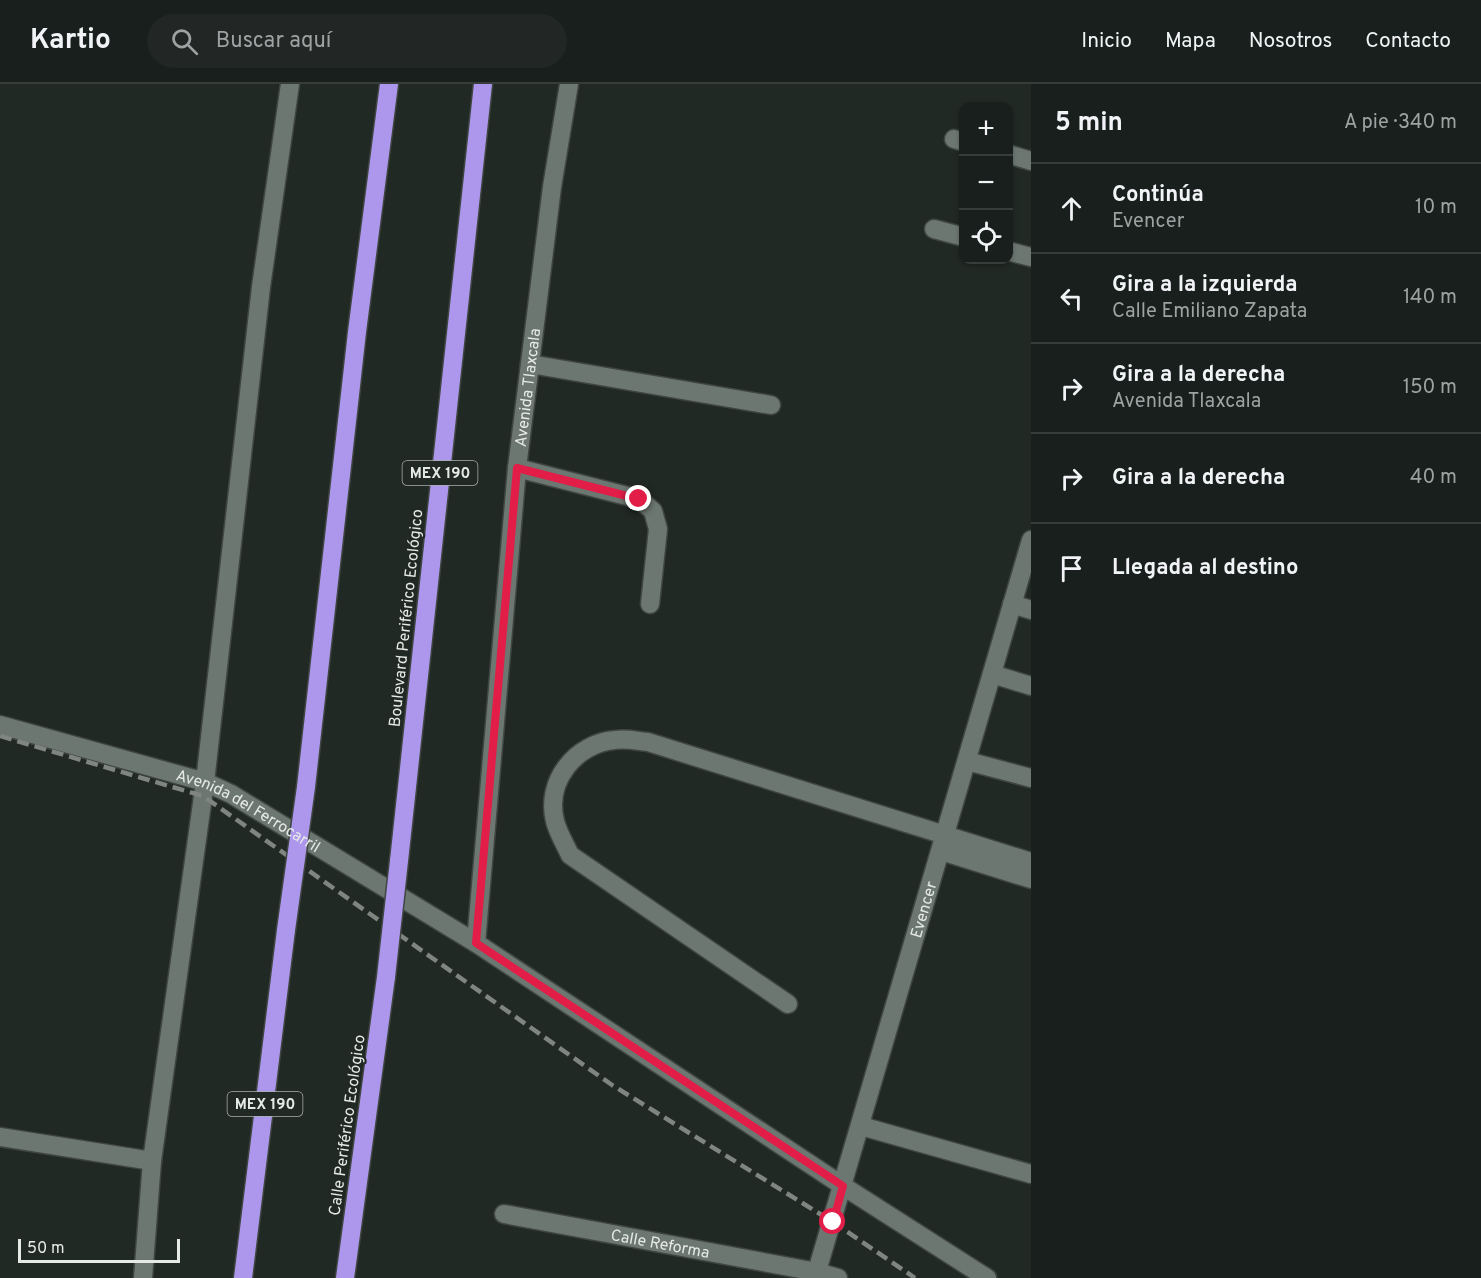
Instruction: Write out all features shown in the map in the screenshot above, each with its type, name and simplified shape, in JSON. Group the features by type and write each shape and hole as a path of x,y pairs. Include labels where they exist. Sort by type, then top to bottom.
{"highway":[{"name":"MEX 190","path":"243,1278 306,787 357,332 389,84"},
{"name":"Boulevard Periférico Ecológico","path":"386,976 483,84"},
{"name":"Calle Periférico Ecológico","path":"345,1278 386,976"}],"street":[{"path":"143,1278 152,1161 205,783 261,287 290,84"},
{"name":"Avenida Tlaxcala","path":"476,943 517,468 552,187 569,84"},
{"path":"1013,156 1031,161"},
{"path":"934,229 959,236"},
{"path":"1013,252 1031,257"},
{"path":"530,364 771,405"},
{"path":"517,468 639,499 653,511 658,529 650,604"},
{"name":"Evencer","path":"816,1275 1031,540"},
{"path":"1012,604 1031,610"},
{"path":"992,674 1031,686"},
{"name":"Avenida del Ferrocarril","path":"0,725 205,783 231,794 476,943 843,1186 987,1278"},
{"path":"788,1004 570,855 555,820 554,796 559,778 573,758 593,745 616,739 648,742 943,843 1031,879"},
{"path":"967,761 1031,778"},
{"path":"943,843 1031,862"},
{"path":"861,1126 1031,1174"},
{"path":"0,1137 152,1161"},
{"name":"Calle Reforma","path":"504,1214 838,1278"}],"railway":[{"path":"0,736 203,796 612,1085 833,1222 915,1278"}],"route":[{"path":"639,499 517,468 476,943 843,1186 833,1222"}]}
